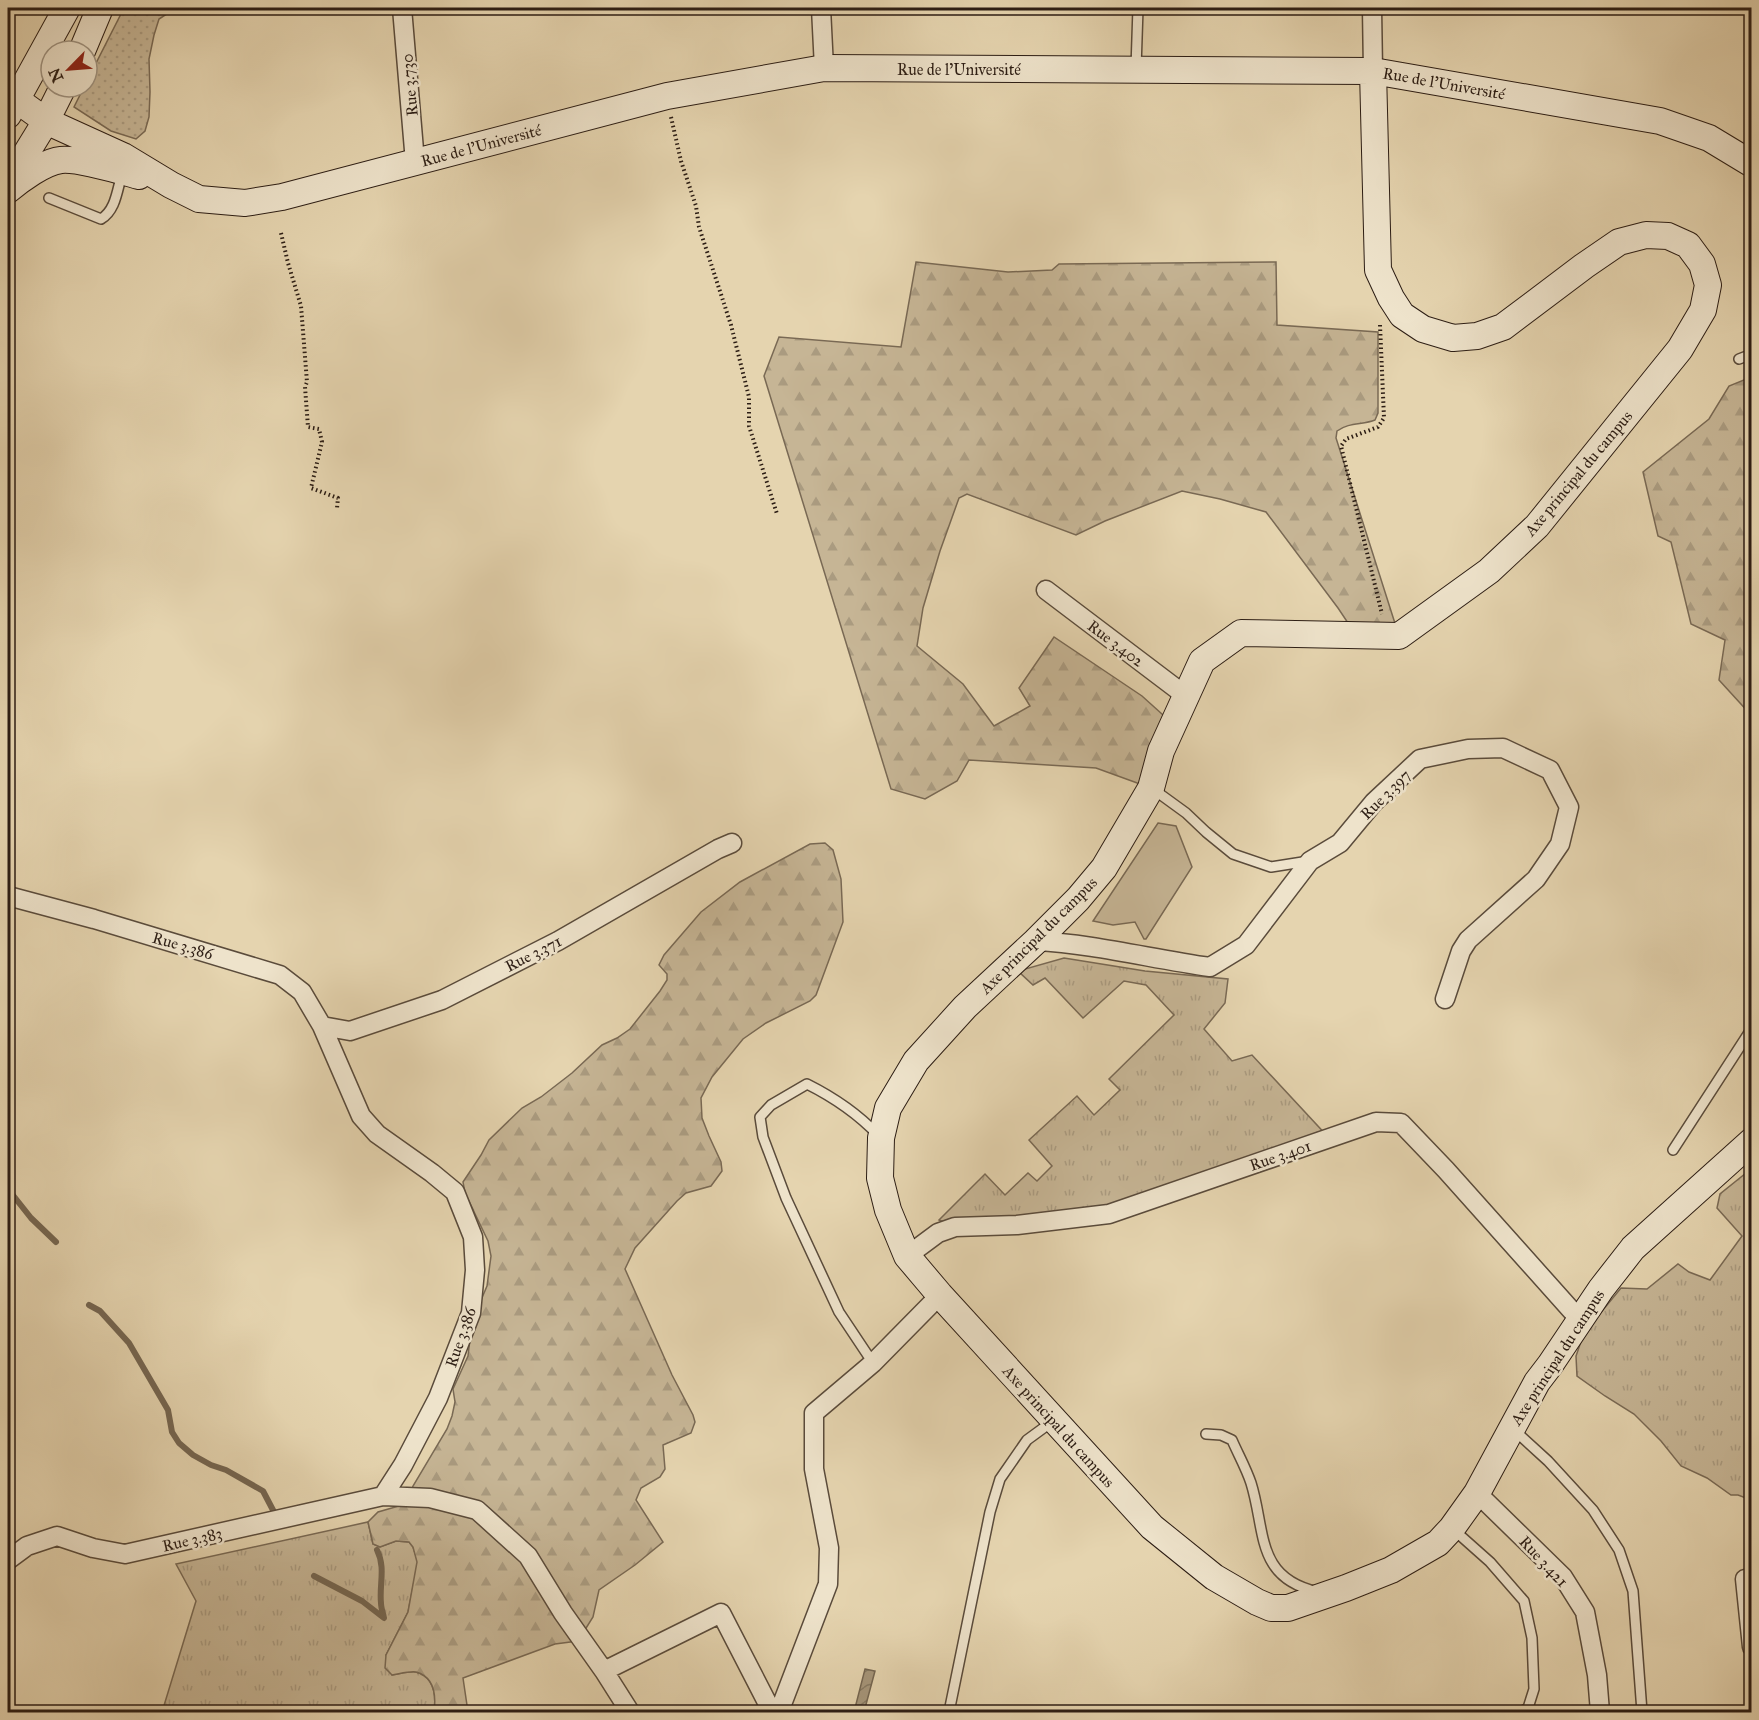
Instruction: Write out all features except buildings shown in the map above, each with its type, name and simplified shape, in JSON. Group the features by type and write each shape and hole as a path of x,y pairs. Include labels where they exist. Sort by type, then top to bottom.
{"street":[{"path":"12,107 67,8"},
{"path":"87,39 100,8"},
{"name":"Rue 3.730","path":"402,8 415,162"},
{"path":"821,8 824,68"},
{"path":"1372,8 1373,71"},
{"name":"Rue de l'Université","path":"12,107 123,156 199,199 245,203 282,197 667,96 824,68 1373,71 1660,121 1709,138 1752,164"},
{"name":"Axe principal du campus","path":"1373,71 1378,270 1402,315 1424,329 1453,338 1477,336 1503,327 1619,242 1646,235 1668,236 1688,245 1702,264 1708,285 1702,310 1680,349 1537,526 1489,570 1399,636 1241,633 1202,661 1161,751 1151,788 1104,868 1078,899 966,1007 916,1061 888,1108 881,1138 880,1178 888,1210 907,1256 1152,1527 1214,1577 1271,1608 1288,1608 1391,1570 1438,1543 1452,1528 1477,1493 1537,1382 1633,1248 1752,1141"},
{"path":"8,183 57,99"},
{"name":"Rue de l'Université","path":"8,190 34,171 60,160 123,172 171,185"},
{"name":"Rue 3.402","path":"1046,590 1186,696"},
{"name":"Rue 3.397","path":"1036,941 1060,942 1210,967 1246,945 1310,861 1340,843 1374,802 1420,759 1468,748 1503,748 1550,771 1569,807 1560,844 1536,879 1468,940 1461,951 1445,999"},
{"name":"Rue 3.371","path":"322,1026 350,1031 442,1000 558,941 732,843"},
{"name":"Rue 3.386","path":"8,896 94,919 280,975 302,992 322,1026 361,1116 377,1134 455,1192 473,1237 475,1270 471,1313 438,1398 403,1465 383,1496"},
{"name":"Rue 3.401","path":"907,1256 938,1233 955,1227 1017,1225 1109,1214 1376,1122 1401,1123 1580,1320"},
{"path":"779,1713 828,1584 828,1548 814,1469 814,1413 873,1363 940,1295"},
{"name":"Rue 3.421","path":"1477,1493 1563,1577 1585,1612 1597,1675 1600,1713"},
{"path":"383,1496 430,1498 477,1510 528,1556 630,1713"},
{"name":"Rue 3.383","path":"8,1560 27,1546 57,1536 93,1548 125,1554 383,1496"},
{"path":"1745,1578 1752,1647"},
{"path":"604,1671 721,1613 772,1713"}],"lane":[{"path":"1136,70 1138,8"},
{"path":"49,198 101,219 111,210 123,172"},
{"path":"1739,359 1752,354"},
{"path":"1151,788 1186,813 1233,854 1271,867 1310,861"},
{"path":"1673,1150 1752,1028"},
{"path":"873,1363 839,1312 786,1198 763,1137 760,1117 771,1105 807,1084 865,1122 881,1138"},
{"path":"949,1713 990,1512 1000,1479 1027,1440 1054,1420"},
{"path":"1511,1427 1548,1461 1593,1510 1619,1550 1633,1592 1642,1713"},
{"path":"1206,1434 1221,1435 1232,1440 1251,1483 1269,1559 1286,1580 1329,1594"},
{"path":"1452,1528 1490,1562 1524,1601 1532,1638 1534,1689 1528,1708 1521,1713"}],"path":[{"path":"667,96 681,161 696,206 699,227 731,325 748,397 749,426 777,514"},
{"path":"281,232 301,306 308,427 319,429 322,442 311,488 338,498 337,508"},
{"path":"1379,318 1384,418 1378,427 1346,439 1341,446 1383,615"}],"green space":[{"path":"124,8 176,8 159,19 154,35 149,59 149,117 145,131 136,139 111,131 74,107 78,99 99,99 99,57"},
{"path":"916,262 1008,272 1052,270 1059,264 1276,262 1277,325 1378,332 1378,413 1375,420 1342,428 1337,431 1336,438 1399,636 1356,635 1266,512 1182,491 1105,521 1076,535 967,494 959,498 940,551 923,608 917,646 963,684 994,726 1030,706 1019,688 1054,637 1142,696 1173,724 1151,788 1096,768 969,760 957,781 925,799 891,789 764,376 779,337 901,347"},
{"path":"1751,377 1751,715 1719,680 1725,640 1691,624 1671,542 1658,536 1643,472 1709,419 1729,386"},
{"path":"1158,823 1176,826 1192,867 1146,939 1135,922 1113,925 1093,921"},
{"path":"825,843 833,850 841,879 843,922 816,995 810,1001 766,1023 743,1039 712,1077 701,1098 702,1118 721,1162 722,1171 711,1186 686,1193 677,1201 635,1248 625,1269 695,1422 691,1433 663,1445 665,1469 660,1477 641,1488 636,1500 663,1542 599,1590 593,1617 578,1641 555,1644 463,1678 468,1712 434,1712 433,1688 427,1678 416,1672 392,1675 385,1668 386,1655 408,1612 417,1562 413,1547 409,1542 396,1541 380,1547 373,1544 368,1522 378,1512 406,1504 413,1486 447,1429 452,1416 455,1402 453,1389 468,1356 472,1321 487,1286 491,1256 488,1241 465,1193 463,1182 489,1140 522,1108 541,1097 572,1073 602,1045 630,1029 667,980 667,974 659,965 664,955 701,912 740,882 810,844"},
{"path":"1064,958 1145,971 1228,979 1225,1003 1204,1029 1232,1061 1252,1055 1329,1138 1109,1214 955,1227 939,1220 985,1174 1005,1195 1028,1173 1037,1181 1052,1166 1029,1140 1077,1096 1094,1115 1120,1090 1109,1079 1174,1015 1146,985 1124,981 1083,1018 1045,978 1033,985 1018,971"},
{"path":"1751,1169 1751,1500 1731,1495 1707,1478 1681,1466 1661,1441 1634,1414 1577,1376 1576,1356 1584,1333 1621,1288 1647,1289 1678,1264 1689,1272 1710,1280 1742,1236 1717,1208 1720,1194"},
{"path":"368,1522 373,1544 380,1547 396,1541 409,1542 413,1547 418,1562 408,1612 386,1655 392,1675 416,1672 427,1678 433,1688 434,1712 162,1712 196,1601 176,1564"}],"water":[{"path":"865,1669 875,1671 864,1712 854,1712"}],"waterway":[{"path":"8,1189 31,1218 56,1242"},
{"path":"89,1305 100,1311 129,1343 168,1410 172,1432 179,1443 193,1455 263,1491 274,1512 275,1519"},
{"path":"314,1576 362,1601 384,1618 381,1607 381,1563 377,1550"}]}
